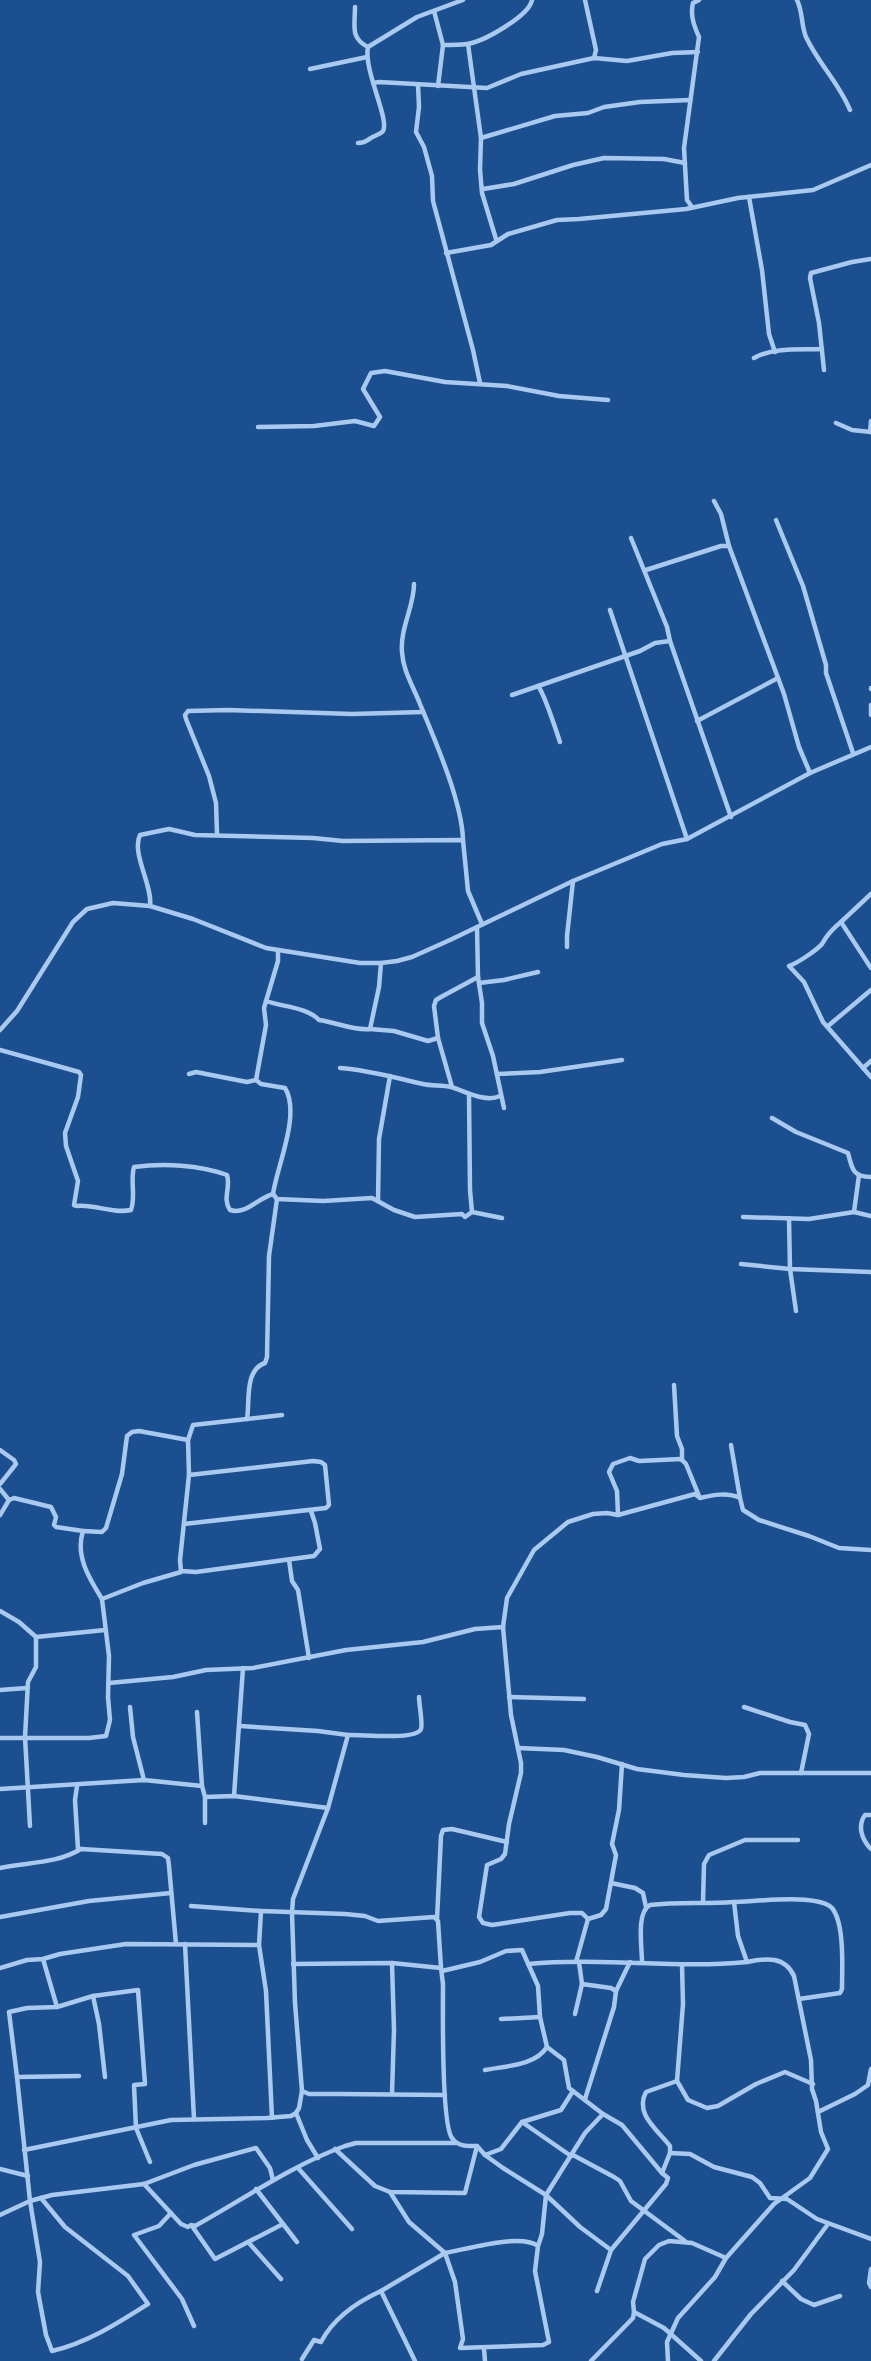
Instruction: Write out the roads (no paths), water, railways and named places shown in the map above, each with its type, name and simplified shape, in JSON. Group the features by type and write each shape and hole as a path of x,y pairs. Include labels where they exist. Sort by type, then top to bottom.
{"street":[{"path":"368,47 417,17 463,0"},
{"path":"443,45 468,44 513,22 531,5 532,0"},
{"path":"585,0 596,50 594,58"},
{"path":"692,207 687,200 684,148 699,37 693,23 692,1 699,0"},
{"path":"798,0 806,38 820,63 844,96 850,110"},
{"path":"355,7 354,35 357,42 368,47"},
{"path":"434,11 443,45 438,86"},
{"path":"468,44 481,138 482,193 496,239"},
{"path":"358,143 364,143 383,131 384,127 384,118 367,57 368,47"},
{"path":"373,83 487,88 521,74 594,58 627,61 672,52 698,52"},
{"path":"310,69 367,57"},
{"path":"418,85 419,107 416,132 424,147 432,176 433,201 480,383"},
{"path":"481,138 555,116 588,113 604,107 640,102 690,100"},
{"path":"483,189 514,184 573,165 604,158 664,159 685,163"},
{"path":"446,253 491,245 496,239 508,234 566,219 617,216 813,190 871,165"},
{"path":"749,197 770,334 775,352"},
{"path":"824,370 811,273 871,259"},
{"path":"754,358 761,354 775,352 822,349"},
{"path":"258,427 314,426 355,421 374,426 380,417 363,389 371,373 385,371 445,382 480,383 559,396 608,399"},
{"path":"836,423 852,430 870,432 871,421"},
{"path":"714,501 727,531 729,546 810,773"},
{"path":"776,520 803,586 826,665 826,673 853,753"},
{"path":"631,538 646,570 667,627 731,817"},
{"path":"646,570 721,546 729,546"},
{"path":"414,584 414,600 406,620 402,651 409,682 445,767 458,812 468,891 480,926 478,980 482,1003 482,1023 498,1074 500,1096 504,1108"},
{"path":"610,610 687,839"},
{"path":"512,695 655,643 670,641"},
{"path":"697,721 778,678"},
{"path":"538,686 542,691 560,742"},
{"path":"871,705 871,715"},
{"path":"217,834 209,776 186,719 188,711 352,714 423,712"},
{"path":"0,1030 17,1011 78,915 87,909 103,904 150,906 193,919 266,948 360,963 381,963 412,957 573,881 662,844 687,839 810,773 871,747"},
{"path":"150,906 150,894 141,861 139,836 169,829 195,836 217,834 343,841 463,840"},
{"path":"567,948 567,926 573,881"},
{"path":"871,894 823,938 822,944 789,966 804,982 823,1022 871,1077"},
{"path":"841,922 871,968"},
{"path":"256,1080 266,1025 264,1008 278,960 278,950"},
{"path":"370,1029 379,987 381,963"},
{"path":"452,1088 438,1038 434,1006 436,1000 478,980 504,980 538,972"},
{"path":"828,1026 871,990"},
{"path":"266,1001 306,1011 314,1014 319,1020 394,1031 428,1041 438,1038"},
{"path":"0,1050 79,1072 81,1075 78,1097 65,1133 66,1146 78,1181 74,1205 76,1206 131,1210 134,1195 133,1169 139,1166 177,1165 227,1176 225,1199 230,1210 236,1212 242,1212 266,1196 322,1201 372,1198 394,1210 415,1217 462,1214 465,1217 472,1212 502,1218"},
{"path":"498,1074 540,1072 622,1060"},
{"path":"863,1068 871,1061"},
{"path":"340,1068 390,1076 424,1085 452,1088 490,1098 500,1096"},
{"path":"189,1074 196,1072 247,1082 256,1080"},
{"path":"378,1201 379,1138 390,1076"},
{"path":"247,1419 249,1384 267,1357 269,1256 275,1196 290,1102 285,1088 261,1084 256,1080"},
{"path":"469,1094 472,1212"},
{"path":"772,1118 796,1132 848,1153 854,1171 859,1176 871,1177"},
{"path":"854,1212 859,1176"},
{"path":"743,1217 809,1219 854,1212 871,1216"},
{"path":"789,1218 789,1269 796,1311"},
{"path":"741,1264 789,1269 871,1272"},
{"path":"674,1385 677,1436 682,1449 682,1460 700,1498"},
{"path":"181,1571 180,1560 189,1474 190,1428 195,1424 282,1415"},
{"path":"0,1515 9,1500 14,1498 51,1507 56,1517 54,1525 56,1527 102,1532 106,1528 122,1474 127,1436 139,1431 188,1440"},
{"path":"731,1445 743,1510 759,1520 839,1548 871,1550"},
{"path":"0,1450 16,1464 0,1484"},
{"path":"618,1515 617,1491 609,1472 613,1464 630,1458 639,1461 677,1457 682,1460"},
{"path":"184,1524 310,1511 326,1508 329,1505 326,1472 321,1462 189,1474"},
{"path":"0,1489 9,1500"},
{"path":"588,1919 582,1913 570,1913 492,1925 483,1923 479,1917 486,1868 489,1863 504,1857 521,1773 509,1697 503,1627 507,1598 529,1556 540,1543 573,1519 607,1513 618,1515 695,1494 700,1498 725,1494 740,1498"},
{"path":"102,1599 181,1571 196,1572 314,1556 320,1552 315,1523 310,1511"},
{"path":"0,1738 106,1736 110,1720 109,1656 102,1599 86,1574 79,1547 83,1531"},
{"path":"290,1560 292,1581 297,1590 309,1658"},
{"path":"0,1611 19,1622 36,1637 105,1630"},
{"path":"109,1683 173,1677 206,1670 243,1668 346,1650 423,1642 475,1629 503,1627"},
{"path":"30,1826 26,1787 25,1737 27,1688 36,1667 36,1637"},
{"path":"234,1796 243,1668"},
{"path":"0,1690 27,1688"},
{"path":"240,1726 348,1735 396,1737 417,1734 422,1724 419,1697"},
{"path":"509,1697 584,1699"},
{"path":"130,1707 133,1737 144,1780"},
{"path":"744,1707 805,1725 809,1734 801,1773"},
{"path":"197,1712 202,1786 205,1797 205,1823"},
{"path":"318,2158 307,2140 297,2113 302,2091 293,1964 292,1913 293,1899 327,1808 348,1735"},
{"path":"518,1748 564,1750 637,1769 705,1777 744,1777 760,1773 871,1773"},
{"path":"588,1919 601,1915 605,1911 616,1856 612,1844 619,1810 622,1764"},
{"path":"0,1789 77,1786 144,1780 202,1786"},
{"path":"77,1786 75,1800 78,1849 81,1849"},
{"path":"205,1797 234,1796 327,1808"},
{"path":"871,1815 865,1815 862,1818 860,1827 865,1843 871,1849"},
{"path":"456,2143 447,2127 445,2095 437,1919 441,1836 443,1830 452,1829 507,1842"},
{"path":"703,1902 704,1860 709,1855 745,1840 798,1840"},
{"path":"0,1868 47,1862 81,1849 162,1854 168,1858 176,1944"},
{"path":"610,1882 635,1888 643,1893 646,1907 641,1916 642,1962"},
{"path":"0,1917 89,1901 171,1893"},
{"path":"646,1907 669,1903 763,1899 824,1903 833,1910 837,1918 842,1952 842,1992 799,1999"},
{"path":"734,1902 738,1936 747,1962"},
{"path":"191,1906 345,1914 365,1916 378,1921 431,1917 437,1919"},
{"path":"261,1911 259,1945 266,1991 272,2118"},
{"path":"575,2014 582,1984 577,1962 588,1919"},
{"path":"0,1968 27,1960 126,1944 259,1945"},
{"path":"185,1944 194,2119"},
{"path":"293,1964 392,1963 441,1970 480,1962 519,1949 525,1953 539,1992 540,2017 547,2048 564,2060 568,2085 603,2114 622,2125 668,2178 666,2184 611,2250 597,2291"},
{"path":"43,1959 57,2007"},
{"path":"528,1964 642,1962 682,1965 768,1959 778,1960 787,1965 794,1976 811,2060 812,2089 821,2132 828,2149 810,2178 780,2199 726,2258 715,2277 678,2318 667,2342 668,2361"},
{"path":"585,2099 614,2007 616,1991 630,1962"},
{"path":"392,1963 394,2030 392,2094"},
{"path":"682,1965 683,2004 677,2081 688,2100 707,2108 718,2106 756,2084 786,2072 813,2084"},
{"path":"582,1984 611,1988 616,1991"},
{"path":"41,2198 65,2227 128,2276 148,2304 111,2327 70,2347 52,2351 46,2335 38,2292 40,2262 30,2201 9,2012 27,2008 57,2007 93,1996 138,1990 145,2084 134,2085 136,2128 150,2162"},
{"path":"93,1996 99,2024 105,2077"},
{"path":"501,2019 540,2017"},
{"path":"485,2070 529,2061 539,2056 547,2048"},
{"path":"818,2112 868,2085 871,2069"},
{"path":"17,2077 79,2076"},
{"path":"662,2173 670,2153 670,2146 643,2113 641,2101 646,2092 677,2081"},
{"path":"302,2091 309,2094 445,2095"},
{"path":"485,2155 501,2149 522,2122 561,2110 573,2091"},
{"path":"24,2150 171,2120 272,2118 297,2113"},
{"path":"390,2192 409,2222 446,2253 455,2282 463,2339 460,2348 483,2349 543,2345 549,2342 535,2271 546,2195 585,2133 603,2114"},
{"path":"522,2122 571,2156 614,2176 620,2181 631,2201 684,2241 726,2258"},
{"path":"144,2184 181,2224 188,2227 191,2224 195,2226 256,2189 335,2149 356,2143 456,2143 477,2146 485,2155 532,2188 546,2195 580,2227 611,2250"},
{"path":"335,2149 375,2186 390,2192 465,2193 477,2146"},
{"path":"0,2215 41,2198 144,2184 194,2165 256,2148 270,2168 273,2180"},
{"path":"670,2153 690,2154 714,2167 752,2177 760,2183 770,2198 787,2199 817,2219 871,2239"},
{"path":"298,2168 352,2229"},
{"path":"0,2169 28,2176"},
{"path":"256,2189 297,2242"},
{"path":"171,2213 159,2226 134,2235 182,2300 194,2326"},
{"path":"191,2224 215,2259 283,2224"},
{"path":"714,2361 751,2314 813,2247 828,2224"},
{"path":"302,2360 314,2340 321,2342 329,2327 367,2298 446,2253 507,2239 534,2243 538,2246"},
{"path":"591,2361 633,2318 633,2302 645,2259 659,2245 669,2241 684,2241"},
{"path":"249,2243 281,2279"},
{"path":"871,2269 869,2283 871,2287"},
{"path":"783,2281 801,2300 814,2305 840,2296"},
{"path":"381,2291 415,2361"},
{"path":"634,2312 670,2333 700,2361"},
{"path":"483,2349 485,2361"}]}
